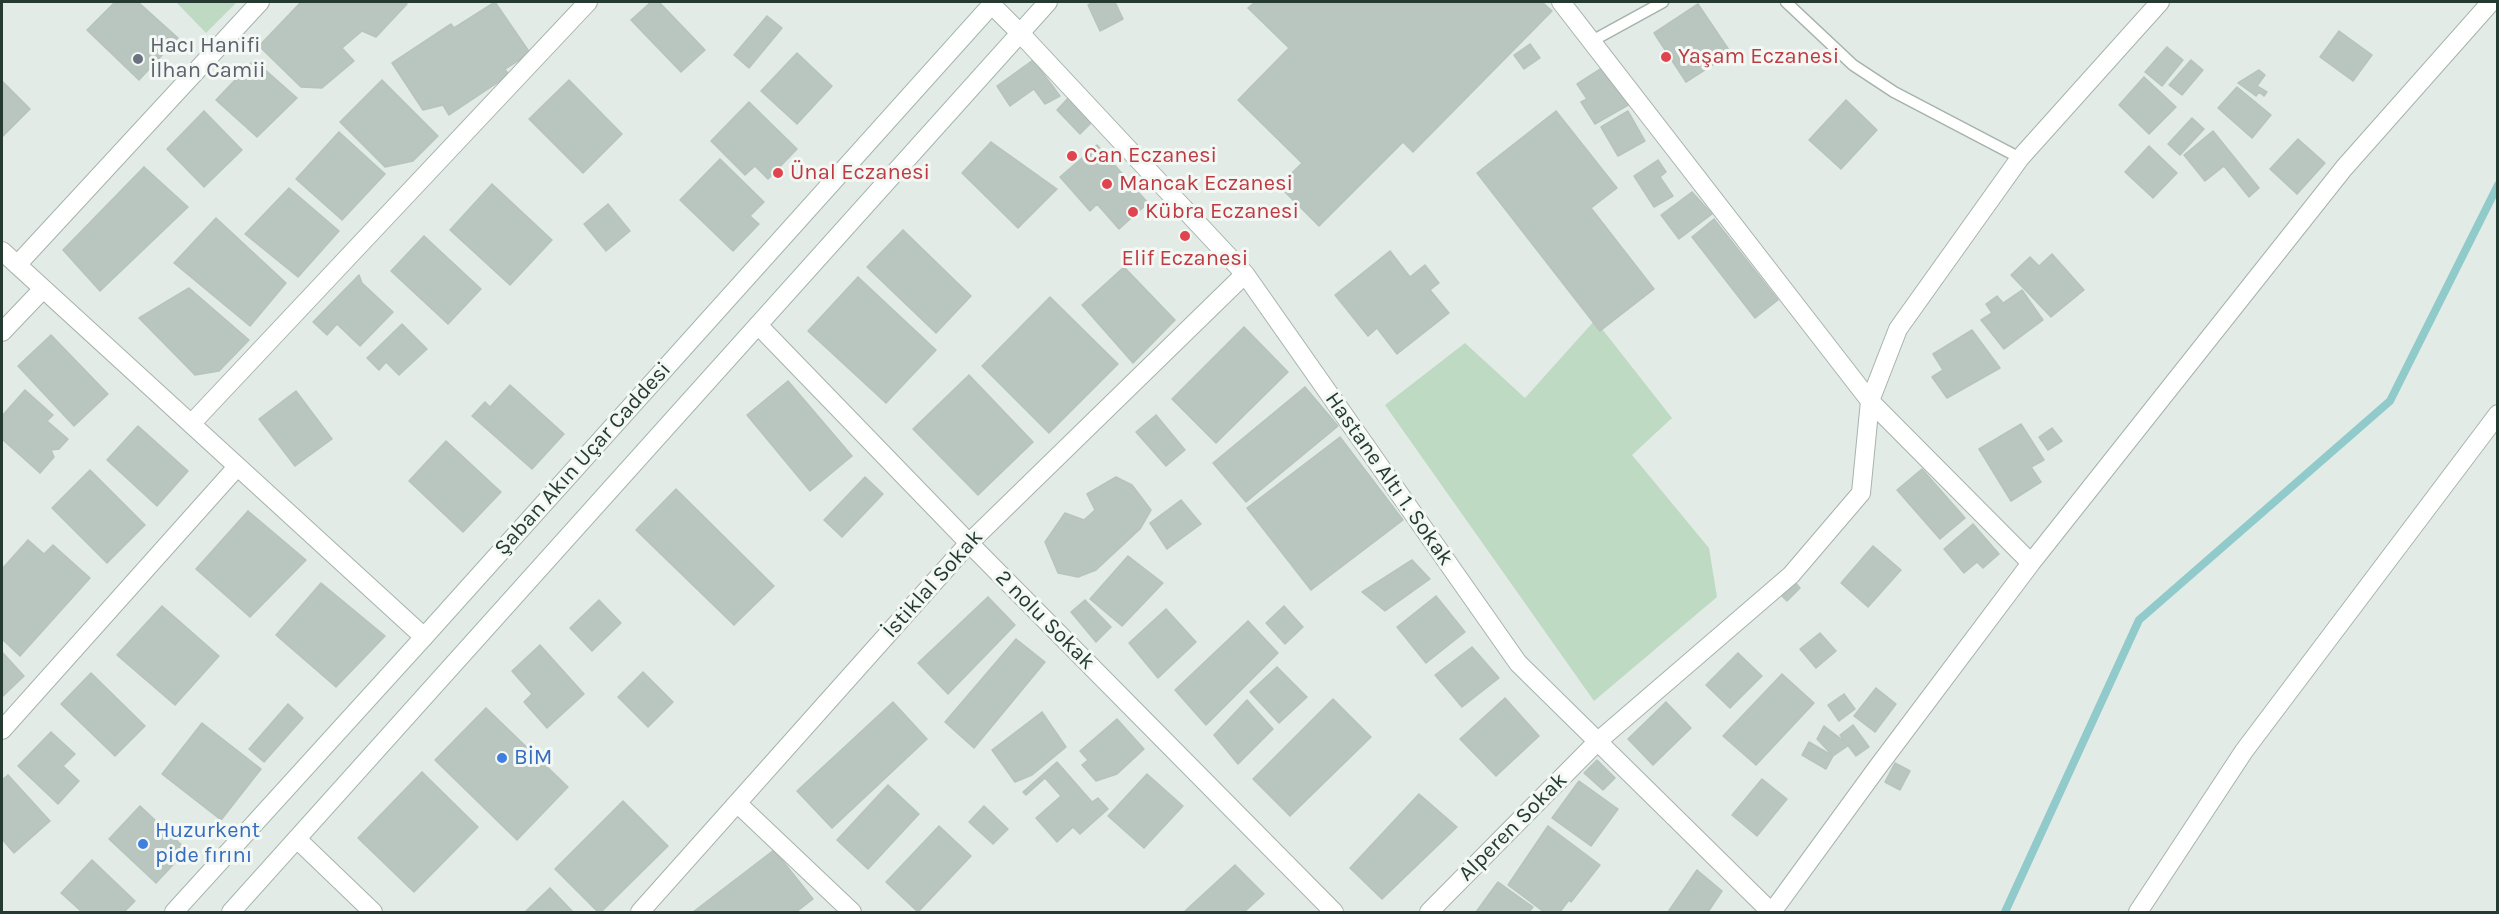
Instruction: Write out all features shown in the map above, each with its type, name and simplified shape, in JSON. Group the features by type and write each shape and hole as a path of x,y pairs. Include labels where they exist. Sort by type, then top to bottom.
{"street":[{"path":"17,265 260,2"},
{"path":"190,424 588,2"},
{"name":"Şaban Akın Uçar Caddesi","path":"231,912 1048,2"},
{"path":"1561,2 1870,401 2031,563"},
{"name":"Alperen Sokak","path":"1429,912 1597,742 1791,575 1861,493 1870,401 1898,329 2020,158 2160,2"},
{"path":"1771,912 1876,768 2031,563 2344,168 2491,2"},
{"name":"Şaban Akın Uçar Caddesi","path":"174,912 424,637 992,3"},
{"name":"Hastane Altı 1. Sokak","path":"992,3 1245,274 1518,663 1771,912"},
{"path":"2,251 424,637"},
{"name":"İstiklal Sokak","path":"640,912 969,543 1245,274"},
{"path":"2,332 43,289"},
{"name":"2 nolu Sokak","path":"758,325 969,543 1334,912"},
{"path":"2138,912 2244,751 2498,414"},
{"path":"2,730 237,466"},
{"path":"737,803 852,912"},
{"path":"297,839 373,912"}],"lane":[{"path":"1592,41 1663,2"},
{"path":"1786,2 1854,65 1894,92 2020,158"}],"green space":[{"path":"176,2 237,2 206,33"},
{"path":"1595,320 1672,418 1632,455 1709,548 1717,597 1594,701 1385,405 1465,343 1525,398"}],"building":[{"name":"Hacı Hanifi İlhan Camii","path":"115,2 138,2 178,38 139,80 87,30"},
{"path":"301,2 404,2 407,4 376,37 362,31 342,48 354,61 322,88 301,87 259,46"},
{"path":"495,2 530,53 505,69 509,75 449,115 443,105 423,110 392,63 451,24 454,28"},
{"path":"651,2 659,2 705,50 681,72 631,20"},
{"path":"1094,2 1115,2 1123,19 1100,31 1088,5"},
{"path":"1255,2 1542,2 1552,11 1413,152 1403,142 1319,226 1279,186 1302,163 1238,100 1289,48 1248,8"},
{"path":"1698,4 1731,53 1686,82 1654,33"},
{"path":"767,16 782,28 749,68 734,55"},
{"path":"2339,31 2372,55 2353,81 2320,57"},
{"path":"1530,44 1540,58 1524,69 1514,55"},
{"path":"2167,47 2183,60 2162,86 2145,72"},
{"path":"797,53 832,86 797,124 761,91"},
{"path":"254,60 297,98 257,137 216,100"},
{"path":"1033,60 1060,96 1045,104 1034,89 1010,106 997,86"},
{"path":"2191,60 2203,70 2182,95 2169,85"},
{"path":"1605,66 1630,104 1595,124 1581,102 1587,99 1577,84"},
{"path":"2259,70 2265,75 2257,86 2267,92 2264,96 2259,92 2256,96 2238,83"},
{"path":"2144,77 2176,107 2149,134 2119,105"},
{"path":"382,80 438,136 413,161 385,167 340,122"},
{"path":"569,80 622,134 583,173 529,119"},
{"path":"2,81 30,109 2,137"},
{"path":"2237,87 2271,115 2252,138 2218,108"},
{"path":"1071,95 1095,119 1080,134 1057,110"},
{"path":"1846,100 1877,130 1841,169 1809,140"},
{"path":"749,102 797,149 768,179 755,166 745,175 711,141"},
{"path":"204,111 242,150 204,187 167,149"},
{"path":"1556,111 1617,188 1591,208 1654,289 1600,331 1477,173"},
{"path":"1628,111 1645,141 1618,156 1601,127"},
{"path":"2192,118 2204,129 2180,155 2168,144"},
{"path":"2213,131 2259,188 2249,197 2224,166 2205,181 2184,155"},
{"path":"339,132 385,174 342,220 296,179"},
{"path":"2298,139 2325,163 2297,194 2270,169"},
{"path":"991,142 1057,189 1018,228 962,173"},
{"path":"1097,145 1148,203 1119,229 1097,204 1090,211 1060,177"},
{"path":"2149,146 2177,173 2153,198 2125,172"},
{"path":"720,159 764,202 750,216 759,224 733,251 680,200"},
{"path":"1658,160 1666,172 1660,177 1673,196 1654,207 1634,176"},
{"path":"144,167 188,207 100,291 63,250"},
{"path":"492,184 552,240 510,285 450,230"},
{"path":"289,188 339,231 298,277 245,234"},
{"path":"1692,192 1712,214 1679,239 1661,215"},
{"path":"608,204 630,231 606,251 584,224"},
{"path":"216,218 286,283 250,326 174,263"},
{"path":"1714,219 1778,300 1755,318 1692,237"},
{"path":"903,230 971,296 936,333 867,267"},
{"path":"424,236 481,289 448,324 391,271"},
{"path":"1390,251 1410,277 1425,265 1439,283 1430,290 1449,313 1397,354 1377,328 1368,336 1335,295"},
{"path":"2052,254 2084,290 2051,317 2011,275 2030,257 2039,266"},
{"path":"1124,267 1175,320 1133,363 1082,305"},
{"path":"359,275 362,283 393,312 360,346 337,324 327,335 313,322"},
{"path":"858,277 936,350 886,403 808,331"},
{"path":"189,288 249,340 219,371 195,375 139,318"},
{"path":"2022,290 2043,320 2004,349 1981,320 1992,313 1986,304 1997,296 2003,303"},
{"path":"1050,297 1118,364 1049,433 982,366"},
{"path":"402,324 427,349 399,375 386,362 379,370 367,358"},
{"path":"1244,327 1288,372 1216,443 1172,399"},
{"path":"1972,330 2000,368 1947,398 1932,377 1943,370 1933,354"},
{"path":"51,335 108,394 74,426 18,366"},
{"path":"969,375 1033,442 978,495 913,429"},
{"path":"788,381 852,456 810,491 747,415"},
{"path":"510,385 564,434 532,469 472,416 485,402 490,407"},
{"path":"1305,387 1338,426 1246,502 1213,463"},
{"path":"25,390 53,415 47,421 68,439 59,449 51,450 54,457 40,473 2,439 2,416"},
{"path":"296,391 332,439 295,466 259,419"},
{"path":"1156,415 1185,450 1166,466 1136,432"},
{"path":"2021,424 2044,460 2031,467 2041,482 2011,501 1979,449"},
{"path":"138,426 188,471 157,506 107,460"},
{"path":"2052,428 2062,441 2048,450 2039,437"},
{"path":"1340,437 1403,520 1311,590 1247,508"},
{"path":"446,441 501,492 463,532 409,481"},
{"path":"1922,469 1965,518 1940,539 1897,490"},
{"path":"90,470 145,525 107,563 52,508"},
{"path":"865,477 883,494 842,537 824,520"},
{"path":"1116,477 1132,485 1151,510 1140,529 1096,570 1078,577 1058,573 1045,542 1065,513 1084,520 1095,510 1087,494"},
{"path":"676,489 774,586 734,625 636,530"},
{"path":"1181,500 1201,524 1167,549 1150,523"},
{"path":"248,511 306,560 250,617 196,569"},
{"path":"1973,524 1999,554 1983,568 1977,562 1964,573 1944,549"},
{"path":"28,540 44,554 53,545 90,578 20,656 2,639 2,569"},
{"path":"1873,546 1901,570 1868,607 1841,583"},
{"path":"1128,556 1163,583 1122,626 1090,599"},
{"path":"1412,560 1430,579 1385,611 1362,592"},
{"path":"1793,580 1800,588 1787,601 1779,593"},
{"path":"321,583 385,636 336,687 276,635"},
{"path":"1436,596 1465,632 1426,663 1397,627"},
{"path":"988,597 1015,625 948,694 918,663"},
{"path":"599,600 621,623 592,651 570,628"},
{"path":"1085,600 1111,627 1096,642 1071,612"},
{"path":"162,606 219,656 175,705 117,655"},
{"path":"1284,606 1303,627 1285,644 1266,623"},
{"path":"1166,609 1196,642 1158,678 1129,643"},
{"path":"1248,621 1278,653 1206,725 1175,690"},
{"path":"1820,633 1836,651 1816,668 1800,649"},
{"path":"1016,639 1045,662 974,748 945,722"},
{"path":"540,645 584,694 547,728 524,702 532,694 512,671"},
{"path":"1472,647 1499,678 1462,707 1435,675"},
{"path":"2,652 24,676 2,697"},
{"path":"1738,653 1762,676 1730,708 1706,685"},
{"path":"1277,667 1307,697 1279,723 1250,692"},
{"path":"643,672 673,702 648,727 618,697"},
{"path":"91,673 145,726 115,756 61,704"},
{"path":"1782,674 1814,703 1756,765 1723,736"},
{"path":"1876,688 1896,704 1875,732 1854,716"},
{"path":"1844,694 1855,709 1839,721 1828,705"},
{"path":"1505,698 1539,736 1496,776 1460,739"},
{"path":"1333,699 1371,737 1290,816 1253,779"},
{"path":"1247,700 1273,729 1238,764 1214,735"},
{"path":"893,702 927,739 832,828 797,791"},
{"path":"1666,702 1691,728 1653,765 1628,739"},
{"path":"288,704 303,718 264,762 249,749"},
{"path":"486,708 568,787 517,840 435,760"},
{"path":"1042,712 1066,747 1032,775 1015,782 992,750"},
{"path":"1117,719 1144,749 1117,774 1096,781 1082,765 1088,760 1080,751"},
{"path":"202,723 261,769 221,820 162,774"},
{"path":"1853,725 1869,747 1856,756 1840,735"},
{"path":"1824,726 1849,745 1833,756 1817,739"},
{"path":"51,732 75,754 63,766 79,781 58,804 18,766"},
{"path":"1809,742 1833,756 1826,769 1802,755"},
{"path":"1597,760 1615,778 1603,790 1584,773"},
{"path":"1057,762 1092,802 1098,798 1108,809 1080,834 1073,827 1057,842 1036,818 1061,796 1045,778 1026,795 1023,792"},
{"path":"1895,763 1910,771 1900,790 1885,782"},
{"path":"422,772 478,827 414,892 358,838"},
{"path":"1147,774 1183,806 1144,848 1108,816"},
{"path":"8,775 50,821 14,853 2,839 2,780"},
{"path":"1762,779 1787,799 1757,836 1732,815"},
{"path":"1579,781 1618,809 1591,846 1552,818"},
{"path":"888,785 919,814 868,869 837,840"},
{"path":"1419,794 1457,827 1382,899 1350,868"},
{"path":"623,801 668,846 601,912 598,912 555,869"},
{"path":"140,806 187,850 156,883 109,839"},
{"path":"984,806 1008,829 993,844 969,822"},
{"path":"939,826 971,856 918,912 886,882"},
{"path":"1548,826 1600,865 1571,902 1569,900 1560,912 1544,912 1508,885"},
{"path":"774,850 813,899 796,912 693,912"},
{"path":"92,860 135,901 124,912 82,912 61,893"},
{"path":"1235,865 1264,894 1244,912 1184,912"},
{"path":"1697,870 1722,891 1708,912 1668,912"},
{"path":"1498,882 1533,907 1529,912 1476,912"},
{"path":"550,888 573,912 525,912"}],"waterway":[{"path":"2005,912 2139,620 2390,401 2498,185"}],"place":[{"name":"Yaşam Eczanesi","path":"1666,57"},
{"name":"Hacı Hanifi İlhan Camii","path":"138,59"},
{"name":"Can Eczanesi","path":"1072,156"},
{"name":"Ünal Eczanesi","path":"778,173"},
{"name":"Mancak Eczanesi","path":"1107,184"},
{"name":"Kübra Eczanesi","path":"1133,212"},
{"name":"Elif Eczanesi","path":"1185,236"},
{"name":"BİM","path":"502,758"},
{"name":"Huzurkent pide fırını","path":"143,844"}]}
